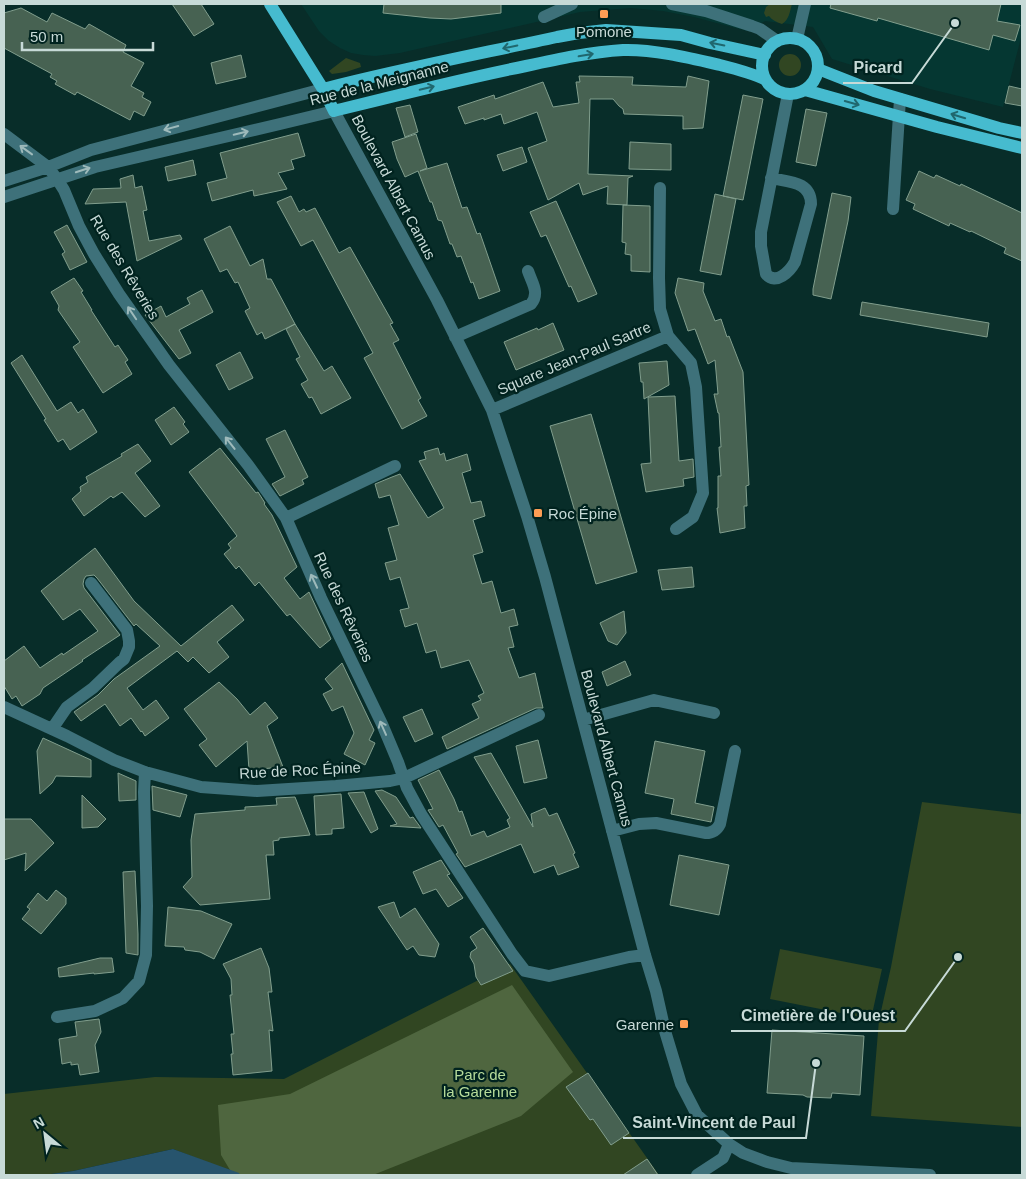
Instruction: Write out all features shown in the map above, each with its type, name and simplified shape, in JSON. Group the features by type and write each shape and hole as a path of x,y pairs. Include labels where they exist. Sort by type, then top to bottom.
{"main road":[{"name":"Boulevard Albert Camus","path":"270,4 334,110"},
{"name":"Rue de la Meignanne","path":"322,89 372,76 548,39 606,30 681,35 765,55"},
{"path":"797,39 813,50 817,59 818,69 814,81 804,90 788,94 777,91 771,86 766,80 762,66 768,49 777,42 797,39"},
{"name":"Rue de la Meignanne","path":"334,110 494,72 596,53 625,50 687,57 748,73 766,80"},
{"path":"818,69 874,91 991,126 1022,133"},
{"path":"804,90 937,128 1022,148"}],"street":[{"path":"544,17 572,4"},
{"path":"797,39 806,4"},
{"path":"680,5 706,11 760,29 777,42"},
{"name":"Rue de la Meignanne","path":"6,177 48,167 91,150 322,89"},
{"path":"771,178 799,184 808,191 811,197 811,204 795,262 791,269 775,279 769,278 766,274 761,246 761,232 771,178 788,94"},
{"path":"893,209 900,98"},
{"name":"Rue de la Meignanne","path":"4,197 95,167 334,110"},
{"name":"Boulevard Albert Camus","path":"334,110 437,300 492,410 545,578 656,991 665,1031 681,1084 697,1115 729,1144 743,1153 767,1162 791,1168 930,1175"},
{"path":"988,140 991,126"},
{"name":"Rue des Rêveries","path":"4,134 48,167 58,179 79,226 119,294 169,365 248,465 286,518 321,598 382,724 407,788 435,838 506,946 525,971 549,976 645,955"},
{"path":"6,177 18,193"},
{"name":"Square Jean-Paul Sartre","path":"660,188 660,309 668,336 690,363 696,387 703,493 693,517 676,529"},
{"path":"455,337 531,304 536,297 536,291 528,271"},
{"name":"Square Jean-Paul Sartre","path":"492,410 668,336"},
{"path":"286,518 395,466"},
{"path":"52,730 67,707 93,688 124,659 129,647 127,630 91,583"},
{"path":"583,720 654,700 714,713"},
{"name":"Rue de Roc Épine","path":"4,707 114,760 145,772 201,787 257,791 390,781 539,715"},
{"path":"612,831 639,824 656,823 706,833 715,831 720,824 736,751"},
{"path":"57,1017 95,1011 123,998 140,981 146,955 145,772"},
{"path":"697,1175 723,1158 729,1144"}],"shaded area":[{"path":"301,4 1022,4 1022,34 1003,107 930,89 832,59 813,27 765,21 747,31 694,17 663,11 631,8 580,12 400,53 375,56 351,53 329,41 319,31"}],"green space":[{"path":"770,4 792,4 788,18 782,24 774,21 769,16 766,17 764,13 766,7"},
{"path":"790,54 798,57 801,65 798,73 790,76 782,73 779,65 782,57"},
{"path":"346,58 360,63 361,67 332,74 329,71"},
{"path":"922,802 1022,814 1022,1127 871,1116 879,1020 891,967"},
{"path":"780,949 882,969 871,1019 770,999"},
{"name":"Parc de la Garenne","path":"510,964 659,1175 240,1175 173,1149 73,1171 44,1175 4,1175 4,1094 155,1077 284,1079"},
{"path":"512,985 573,1072 521,1116 373,1175 233,1175 221,1155 218,1105 290,1094"}],"water":[{"path":"173,1149 239,1173 240,1175 44,1175 73,1171"}],"building":[{"path":"172,4 201,4 214,24 194,36"},
{"path":"384,4 501,4 501,13 451,19 430,18 383,13"},
{"path":"831,4 1001,4 997,21 1020,25 1015,41 993,35 989,50 878,18 877,21 830,8"},
{"path":"21,8 47,22 52,13 85,29 89,24 126,45 123,52 144,63 131,86 144,93 142,97 151,102 144,116 134,111 130,120 77,92 75,95 55,84 57,81 50,77 52,74 4,48 4,13"},
{"path":"241,55 246,77 216,84 211,63"},
{"path":"579,76 633,77 632,85 686,87 688,76 709,81 703,128 683,129 683,116 624,114 623,109 613,99 590,99 588,174 633,176 628,178 627,205 607,204 608,186 583,195 579,183 548,200 528,148 547,141 537,112 504,124 501,114 465,124 458,107 494,95 495,99 543,82 553,107 579,103 576,82 580,82"},
{"path":"1009,86 1022,89 1022,106 1005,103"},
{"path":"743,95 763,99 743,200 723,196"},
{"path":"410,105 418,132 405,137 396,108"},
{"path":"806,109 827,113 816,166 796,162"},
{"path":"298,133 305,156 291,160 294,169 278,173 287,189 254,196 253,190 212,201 207,183 227,178 220,153"},
{"path":"416,134 427,168 420,171 447,163 462,208 467,207 477,234 480,233 500,291 479,299 461,256 457,257 442,221 438,220 418,171 405,177 392,142"},
{"path":"630,142 671,144 671,170 629,169"},
{"path":"522,147 527,162 503,171 497,155"},
{"path":"193,160 196,175 168,181 165,167"},
{"path":"919,171 934,178 936,175 960,186 961,184 1022,213 1022,261 1004,253 1006,248 971,231 950,223 949,226 913,209 915,204 906,200"},
{"path":"133,175 135,188 142,186 147,210 143,211 149,241 180,235 182,239 137,261 126,202 85,204 93,189 121,188 120,179"},
{"path":"832,193 851,197 848,221 831,299 813,295 813,289"},
{"path":"715,194 736,199 721,275 700,271"},
{"path":"291,196 299,212 304,209 306,212 315,208 339,253 350,247 393,323 390,324 399,340 393,343 421,398 418,400 427,416 402,429 364,358 373,353 313,240 301,246 277,202"},
{"path":"556,201 597,294 578,302 571,286 569,287 546,235 541,237 530,212"},
{"path":"623,205 650,206 650,272 631,271 631,255 625,254 626,243 622,242"},
{"path":"67,225 87,262 70,270 62,254 65,252 54,232"},
{"path":"230,226 250,266 263,259 267,279 271,279 295,324 265,339 262,332 257,335 245,311 250,308 238,282 235,283 227,269 220,272 204,239"},
{"path":"74,278 83,291 81,292 91,310 115,347 118,345 128,360 125,362 132,374 103,393 73,347 80,342 58,310 59,306 51,292"},
{"path":"678,278 704,283 703,291 715,321 721,319 743,372 749,485 746,486 747,506 744,506 745,528 720,533 717,508 718,476 721,476 719,447 721,447 719,413 714,394 718,394 715,360 708,364 695,329 688,331 675,293"},
{"path":"202,290 213,312 179,330 191,353 179,359 145,315 161,306 166,317 190,304 187,298"},
{"path":"862,302 989,323 987,337 860,315"},
{"path":"553,323 564,350 516,370 504,342"},
{"path":"295,324 324,371 332,366 351,398 321,414 312,397 309,398 301,384 308,380 296,359 300,357 286,329"},
{"path":"240,352 253,378 229,390 216,365"},
{"path":"22,355 57,411 71,402 78,413 83,409 97,432 70,450 63,439 58,442 11,363"},
{"path":"667,361 669,385 644,399 639,363"},
{"path":"675,396 679,461 693,459 694,477 683,479 684,486 646,492 641,464 651,463 648,397"},
{"path":"174,407 185,422 183,424 189,432 171,445 155,420"},
{"path":"591,414 637,572 596,584 550,426"},
{"path":"285,430 308,477 302,480 304,484 280,496 272,484 285,477 266,439"},
{"path":"138,444 151,461 135,473 160,506 145,517 122,492 113,498 111,496 84,516 72,499 81,491 80,487 88,482 86,477 122,456 121,454"},
{"path":"220,448 256,493 258,492 272,515 297,567 284,578 300,599 309,592 331,639 320,648 290,614 287,616 259,582 255,586 239,566 236,569 224,554 231,548 228,544 237,536 189,472"},
{"path":"438,448 440,455 444,453 446,461 467,454 471,470 462,473 471,503 481,501 485,516 473,520 483,552 473,555 482,584 492,581 501,613 514,609 518,625 509,627 514,647 508,648 519,678 535,673 543,708 536,708 447,749 442,737 479,718 472,704 481,700 478,696 484,693 469,660 441,668 436,650 426,653 417,623 405,627 400,610 409,608 400,577 390,580 385,563 397,560 388,528 399,525 390,495 379,498 375,484 400,474 428,518 444,508 419,461 426,459 424,452"},
{"path":"95,548 134,601 181,646 232,605 244,620 217,642 229,657 209,673 193,657 188,662 177,651 127,688 143,710 156,700 169,718 145,736 131,718 120,726 105,704 81,721 74,712 98,695 114,679 160,646 136,624 134,626 94,575 86,576 83,584 84,588 120,635 43,688 40,694 22,706 16,696 12,699 4,686 4,661 24,646 40,668 98,631 80,609 63,620 41,591"},
{"path":"692,567 694,587 662,590 658,570"},
{"path":"624,611 626,633 617,645 608,641 600,623"},
{"path":"625,661 631,675 607,686 602,672"},
{"path":"342,663 374,730 369,740 375,743 365,765 344,754 354,733 343,706 332,711 323,694 333,689 325,679"},
{"path":"219,682 250,715 265,702 278,718 267,726 283,767 249,770 247,741 216,767 199,745 207,739 184,709"},
{"path":"422,709 433,734 415,742 403,717"},
{"path":"43,738 91,760 91,777 56,776 52,783 40,794 37,751"},
{"path":"538,740 547,778 524,783 516,746"},
{"path":"655,741 705,751 695,803 714,807 711,822 671,814 674,799 645,793"},
{"path":"491,753 533,827 531,814 545,808 549,816 557,813 575,853 573,854 579,867 558,875 554,865 534,873 521,844 465,867 456,854 458,853 443,825 439,827 428,810 433,809 418,780 439,770 459,812 462,811 471,836 484,831 487,837 510,827 507,820 510,818 474,757"},
{"path":"118,773 136,781 136,800 119,801"},
{"path":"152,786 187,795 180,817 153,810"},
{"path":"382,790 396,797 410,818 413,817 421,828 390,826 397,824 375,791"},
{"path":"364,792 378,829 371,833 348,793"},
{"path":"341,794 344,828 332,829 332,834 316,835 314,796"},
{"path":"82,795 106,819 98,827 82,828"},
{"path":"295,797 310,835 279,838 279,840 273,841 274,855 266,855 270,899 200,905 183,887 192,877 191,840 195,814 245,810 245,807 277,805 276,798"},
{"path":"4,819 31,819 54,843 25,871 26,853 4,860"},
{"path":"679,855 729,865 719,915 670,905"},
{"path":"441,860 450,874 447,875 463,898 448,907 436,889 423,894 413,872"},
{"path":"135,871 138,955 126,953 123,872"},
{"path":"56,890 66,898 66,904 41,934 22,919 30,909 27,907 38,893 47,901"},
{"path":"394,902 400,918 415,908 439,944 435,957 419,955 413,946 407,950 378,907"},
{"path":"168,907 201,911 232,924 214,959 200,952 185,950 184,947 165,946"},
{"path":"483,928 513,971 481,985 476,977 474,964 470,957 471,952 477,948 470,937"},
{"path":"261,948 269,968 272,992 268,992 273,1031 269,1030 272,1071 233,1075 231,1034 234,1034 230,995 232,995 231,979 223,964"},
{"path":"100,958 112,958 114,972 59,977 58,968"},
{"path":"99,1019 101,1032 95,1045 99,1072 80,1075 78,1064 71,1065 71,1062 62,1064 59,1039 77,1036 75,1022"},
{"path":"772,1030 864,1036 860,1095 832,1093 831,1098 767,1093"},
{"path":"588,1073 629,1133 611,1145 593,1119 590,1120 566,1087"},
{"path":"647,1159 658,1175 623,1175"}],"place":[{"name":"Pomone","path":"604,14"},
{"name":"Picard","path":"955,23"},
{"name":"Roc Épine","path":"538,513"},
{"name":"Cimetière de l'Ouest","path":"958,957"},
{"name":"Garenne","path":"684,1024"},
{"name":"Saint-Vincent de Paul","path":"816,1063"}]}
